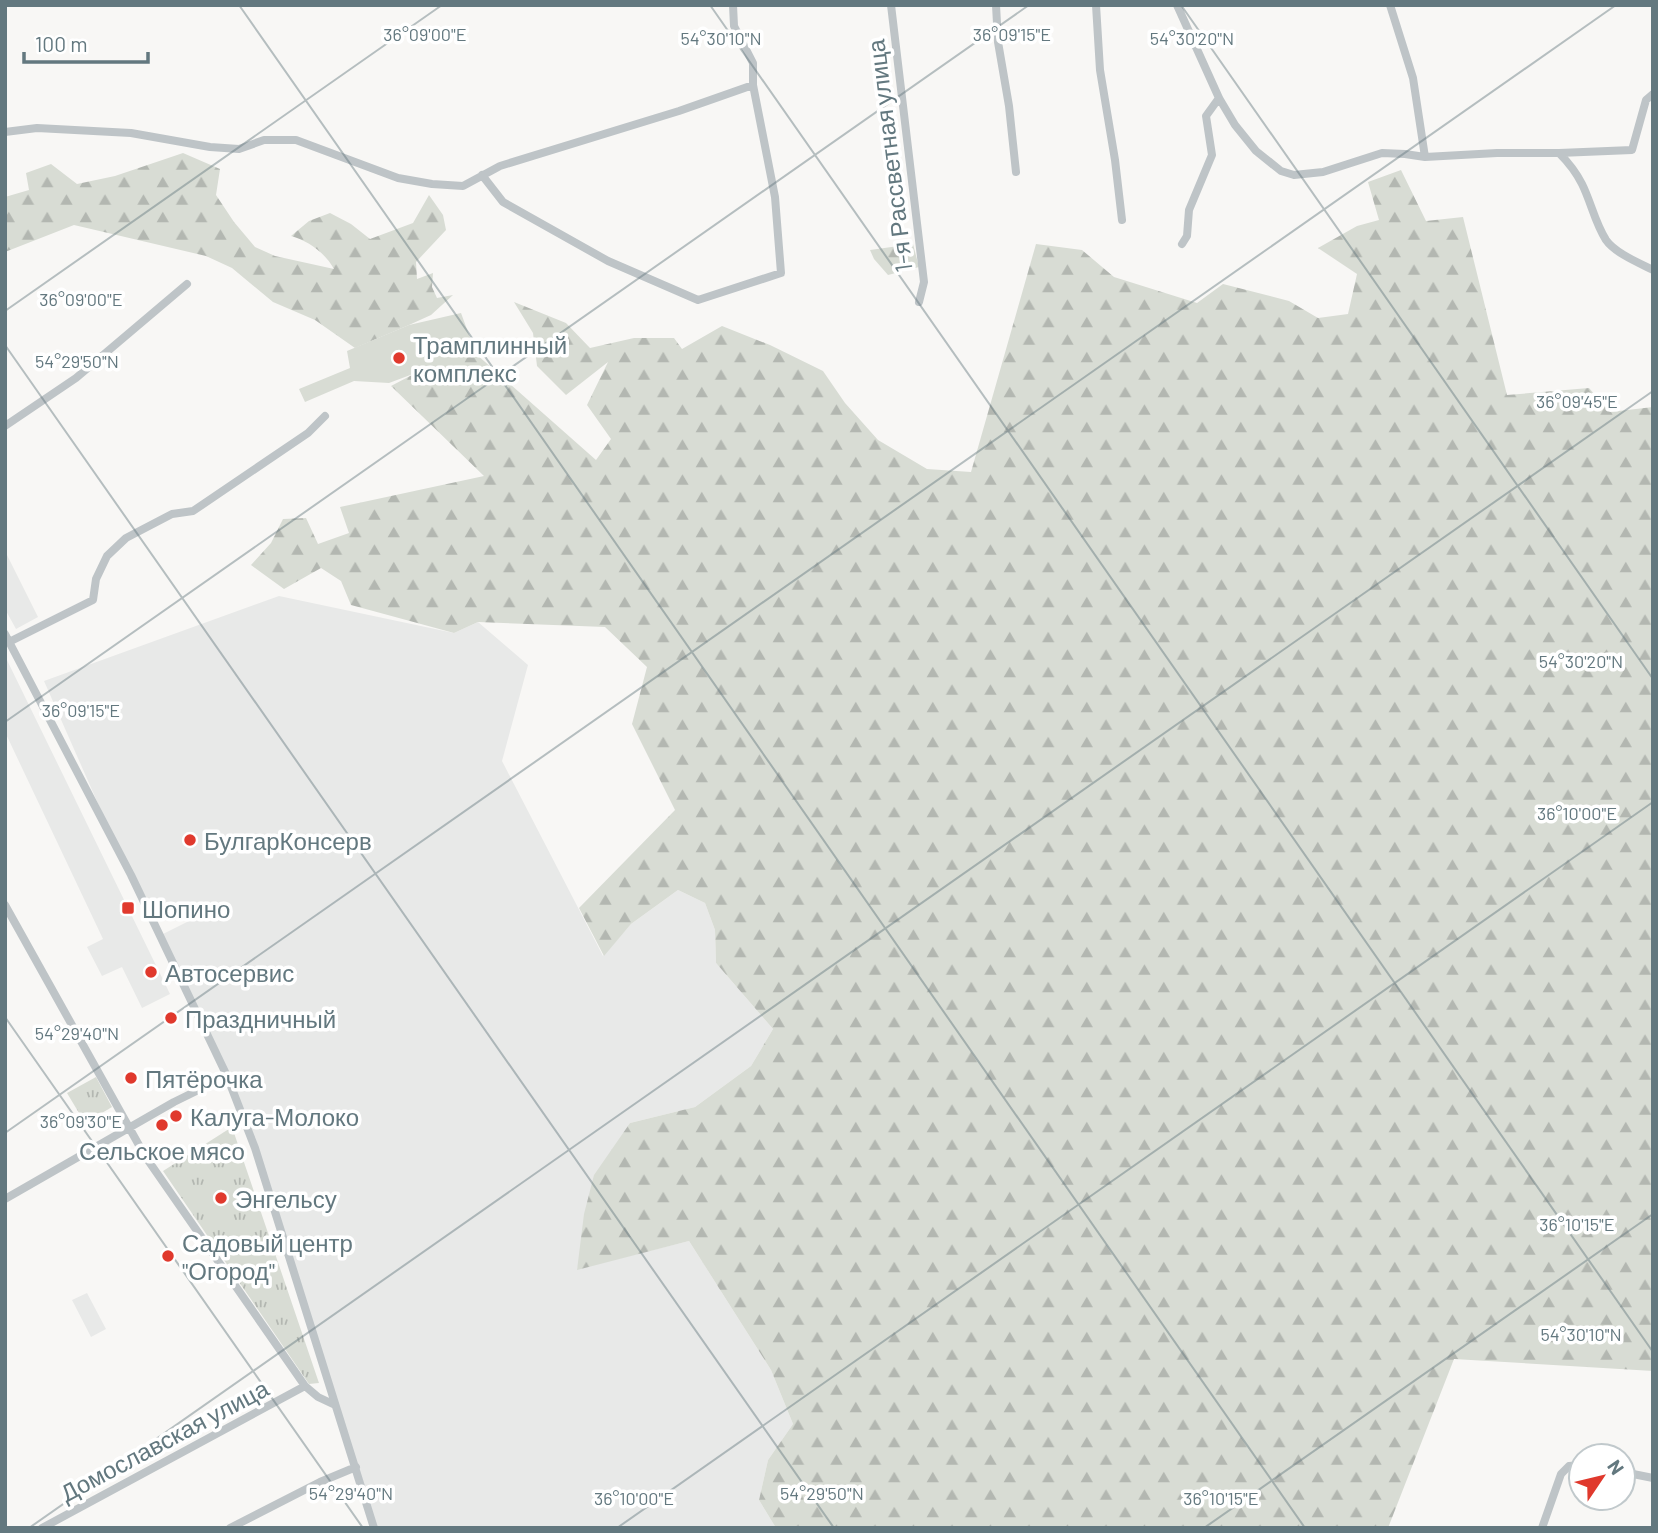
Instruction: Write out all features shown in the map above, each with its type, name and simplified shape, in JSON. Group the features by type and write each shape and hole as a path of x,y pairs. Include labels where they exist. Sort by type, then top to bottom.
{"street":[{"path":"482,175 503,202 608,261 698,300 781,274 775,197 753,85 753,63 734,26 733,5"},
{"name":"1-я Рассветная улица","path":"891,5 924,282 919,302"},
{"path":"996,5 998,42 1009,106 1016,172"},
{"path":"1096,5 1100,70 1122,220"},
{"path":"1177,5 1219,98 1235,125 1256,151 1275,167 1294,175 1323,172 1382,153 1425,157 1632,150 1646,100 1653,94"},
{"path":"1390,5 1413,78 1425,157"},
{"path":"5,132 37,128 131,133 210,147 239,149 264,140 296,140 398,178 463,186 500,166 679,111 753,85"},
{"path":"1182,244 1187,236 1189,210 1212,155 1206,116 1219,98"},
{"path":"1559,153 1571,165 1582,184 1607,243 1653,270"},
{"path":"5,426 76,378 187,284"},
{"path":"325,416 308,433 193,511 172,514 127,538 107,556 96,579 93,600 7,638 131,875 226,1076 255,1148 374,1528"},
{"path":"5,905 129,1128 168,1189 305,1386 318,1397 335,1405"},
{"path":"5,1199 174,1102 226,1076"},
{"name":"Домославская улица","path":"42,1528 305,1386"},
{"path":"230,1528 320,1482 356,1468"},
{"path":"1542,1528 1561,1474 1567,1469"}],"shaded area":[{"path":"5,551 38,617 16,629 5,609"},
{"path":"279,596 454,633 478,622 528,665 502,761 603,956 631,924 678,890 705,903 715,930 716,963 773,1029 751,1066 695,1107 630,1123 577,1269 689,1241 771,1370 793,1424 768,1460 759,1500 776,1528 373,1528 227,1071 157,937 193,919 186,903 148,917 44,681"},
{"path":"5,656 170,994 142,1008 122,967 102,976 87,947 103,939 5,732"},
{"path":"87,1293 106,1329 91,1337 72,1300"}],"green space":[{"path":"183,153 220,169 216,195 255,247 275,256 334,269 316,248 291,236 309,221 330,213 351,224 370,239 413,223 429,195 443,215 446,230 416,262 417,279 433,273 432,287 437,298 453,295 431,315 355,348 315,320 273,302 232,268 206,256 74,225 5,252 5,197 29,190 26,173 51,164 77,184 115,176"},
{"path":"1401,170 1426,221 1463,217 1507,395 1589,388 1610,412 1653,407 1653,1371 1454,1359 1388,1528 776,1528 759,1500 768,1460 793,1424 771,1370 689,1241 577,1270 584,1214 594,1175 630,1123 695,1107 751,1066 773,1029 716,963 715,930 705,903 678,890 631,924 604,956 579,908 675,810 632,724 647,667 605,627 478,622 454,633 351,605 341,581 321,568 284,589 251,565 271,543 283,519 306,518 318,544 349,533 340,507 484,476 391,386 467,346 596,460 611,439 587,405 608,362 566,395 537,366 533,333 514,302 566,323 590,348 634,338 674,338 682,349 722,326 770,345 823,371 845,403 878,440 927,469 971,472 1036,244 1082,250 1114,277 1197,303 1223,284 1289,301 1318,318 1348,314 1357,274 1318,248 1357,226 1379,220 1368,182"},
{"path":"913,244 919,267 888,275 870,250"},
{"name":"Трамплинный комплекс","path":"461,313 472,343 437,365 389,383 354,381 305,402 299,389 350,368 347,351 409,325"},
{"path":"96,1077 112,1107 85,1123 67,1093"},
{"path":"232,1127 319,1383 309,1384 163,1171"}],"place":[{"name":"Трамплинный комплекс","path":"399,358"},
{"name":"БулгарКонсерв","path":"190,840"},
{"name":"Шопино","path":"128,908"},
{"name":"Автосервис","path":"151,972"},
{"name":"Праздничный","path":"171,1018"},
{"name":"Пятёрочка","path":"131,1078"},
{"name":"Калуга-Молоко","path":"176,1116"},
{"name":"Сельское мясо","path":"162,1125"},
{"name":"Энгельсу","path":"221,1198"},
{"name":"Садовый центр \"Огород\"","path":"168,1256"}]}
